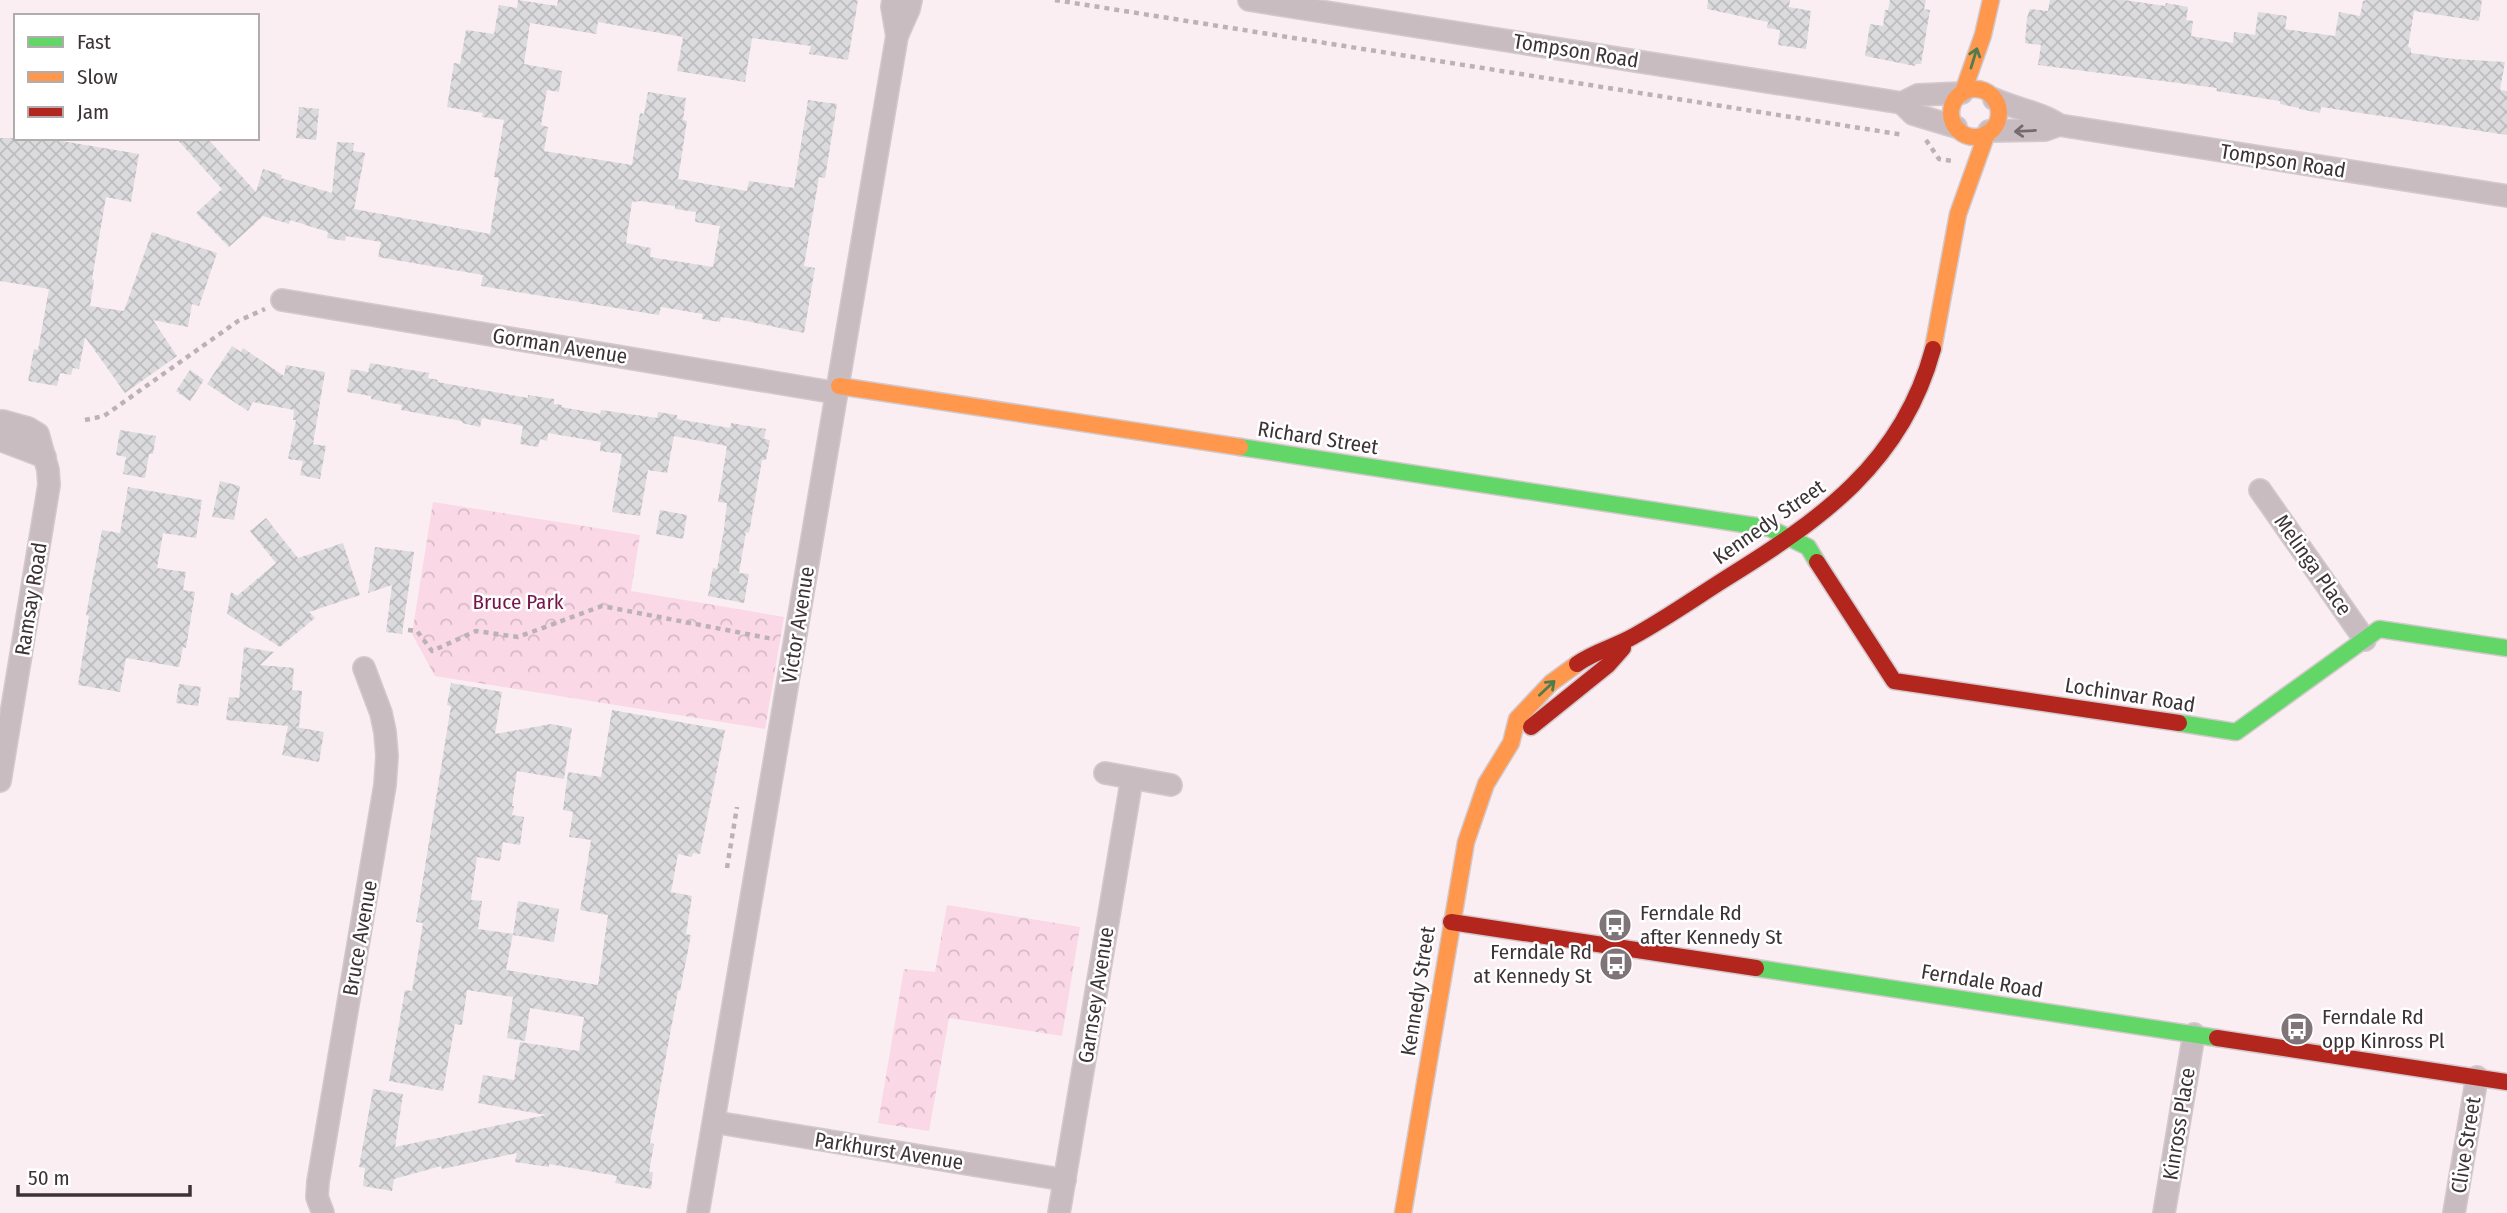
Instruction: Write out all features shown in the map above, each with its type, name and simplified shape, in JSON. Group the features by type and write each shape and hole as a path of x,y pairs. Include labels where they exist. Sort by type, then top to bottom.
{"street":[{"name":"Victor Avenue","path":"893,0 897,36"},
{"name":"Victor Avenue","path":"698,1213 897,36 911,0"},
{"name":"Tompson Road","path":"1249,0 1902,103 1918,95 1963,92"},
{"path":"1963,92 1992,92 1998,107 1998,116 1995,125 1988,132 1971,136 1956,127 1951,112 1954,101 1963,92 1987,24 1991,0"},
{"path":"1987,24 1992,42 1992,56"},
{"name":"Tompson Road","path":"1992,92 2046,116 2059,125 2507,196"},
{"name":"Tompson Road","path":"1902,103 1913,114 1956,127"},
{"name":"Tompson Road","path":"1988,132 2045,130 2059,125"},
{"name":"Kennedy Street","path":"1956,127 1958,214"},
{"name":"Kennedy Street","path":"1403,1213 1466,842 1486,784 1511,743 1608,665 1633,637 1824,514 1855,485 1884,452 1908,412 1923,379 1934,345 1958,214 1988,132"},
{"name":"Gorman Avenue","path":"282,300 838,389"},
{"name":"Richard Street","path":"838,389 1769,528 1789,539"},
{"path":"0,423 16,424 38,434 45,457"},
{"path":"0,440 45,457"},
{"name":"Ramsay Road","path":"0,781 49,485 45,457"},
{"name":"Melinga Place","path":"2260,490 2365,640"},
{"name":"Lochinvar Road","path":"1789,539 1808,547 1894,681 2236,732 2379,629 2507,648"},
{"name":"Bruce Avenue","path":"319,1212 318,1182 387,765 381,713 363,668"},
{"path":"1105,773 1171,785"},
{"name":"Garnsey Avenue","path":"1059,1213 1132,778"},
{"name":"Ferndale Road","path":"1451,922 2507,1082"},
{"name":"Kinross Place","path":"2164,1213 2194,1034"},
{"name":"Clive Street","path":"2454,1213 2477,1077"},
{"name":"Parkhurst Avenue","path":"714,1122 1065,1180"}],"path":[{"path":"1055,0 1910,136"},
{"path":"1924,138 1939,159 1957,168"},
{"path":"85,420 104,416 238,321 282,300"},
{"path":"408,630 417,631 432,651 476,631 518,637 602,606 795,643"},
{"path":"727,868 737,807"}],"green space":[{"name":"Bruce Park","path":"433,502 640,535 631,591 784,617 765,729 435,676 412,634"},
{"path":"947,905 1080,927 1062,1036 949,1018 929,1131 878,1123 904,969 935,972"}],"building":[{"path":"518,0 557,6 558,0 858,0 848,60 809,54 811,46 752,38 745,82 677,71 683,37 598,22 596,34 530,23 524,64 562,71 559,92 547,90 541,125 548,127 544,151 632,165 640,113 644,114 648,92 686,98 683,120 687,121 678,179 747,191 749,181 794,188 808,100 837,104 825,178 819,177 804,266 815,268 804,333 737,319 721,317 720,322 702,319 703,314 661,307 659,315 481,286 483,275 378,257 381,242 346,236 345,241 327,238 328,232 290,220 289,224 263,216 229,247 196,213 222,189 178,140 209,140 256,192 263,169 282,175 281,178 332,193 337,142 354,143 353,151 365,153 354,209 490,234 499,178 494,177 504,120 482,117 483,113 447,107 454,63 460,64 466,30 494,34 499,5 517,8","holes":["632,202 675,206 675,209 696,212 695,222 720,226 713,267 650,257 651,248 626,243"]},
{"path":"1708,0 1790,0 1789,7 1811,11 1806,49 1778,45 1780,30 1767,28 1768,22 1707,9"},
{"path":"1890,0 1926,0 1924,9 1930,10 1921,64 1915,66 1865,56 1870,24 1883,26 1885,10 1888,10"},
{"path":"2050,0 2124,0 2188,7 2186,20 2193,21 2191,36 2233,43 2234,32 2255,35 2258,12 2287,16 2285,29 2335,36 2339,12 2360,16 2363,1 2367,0 2482,0 2479,21 2414,11 2408,47 2411,48 2411,53 2505,62 2500,90 2507,91 2507,135 2321,107 2320,113 2280,104 2280,101 2216,91 2217,88 2038,65 2041,45 2025,43 2027,18 2030,9 2048,11"},
{"path":"299,107 319,109 316,140 296,138"},
{"path":"0,138 56,140 139,154 131,202 106,197 90,306 124,311 152,232 217,253 199,306 192,304 188,327 153,320 177,356 125,393 85,337 79,369 73,368 71,375 60,373 57,386 28,381 34,349 38,350 49,289 0,281"},
{"path":"232,346 241,352 243,348 284,376 286,365 325,372 313,444 326,446 320,479 300,475 303,461 288,459 296,420 293,420 294,410 253,402 248,411 207,384"},
{"path":"370,363 429,373 428,378 438,380 437,382 528,398 528,395 554,399 554,404 562,405 561,407 600,414 601,410 657,418 658,412 677,415 677,419 730,428 731,423 766,429 764,439 770,440 766,460 762,460 739,573 749,574 744,603 708,596 713,568 717,569 724,529 727,503 718,502 727,446 674,436 667,473 648,470 640,516 612,512 622,454 600,451 601,442 548,433 547,441 540,439 538,447 520,444 523,426 482,418 480,427 401,410 402,405 347,392 351,369 368,372"},
{"path":"190,370 204,380 190,401 176,391"},
{"path":"120,430 156,436 153,454 149,454 145,478 123,474 126,457 116,455"},
{"path":"220,481 240,486 234,520 212,517"},
{"path":"128,487 202,500 196,538 163,533 157,568 186,572 183,590 195,592 186,648 183,647 179,667 126,658 120,692 78,685 89,616 86,615 102,530 120,533"},
{"path":"660,510 687,515 683,539 656,534"},
{"path":"266,518 298,558 343,543 360,595 309,612 315,618 280,647 227,614 231,592 237,596 276,563 250,531"},
{"path":"375,547 414,552 402,634 386,632 392,585 368,593"},
{"path":"244,647 274,652 260,665 294,668 292,690 302,691 299,727 290,726 324,732 319,762 282,755 288,726 226,720 229,697 239,698"},
{"path":"451,683 502,692 495,734 551,724 572,728 564,779 517,771 512,815 524,817 520,845 503,842 500,861 477,857 471,900 482,901 478,929 513,934 506,970 598,985 608,915 580,910 591,840 569,837 573,812 563,810 568,772 601,777 612,710 725,730 700,854 693,853 692,857 678,854 671,892 692,896 686,934 691,935 650,1143 654,1144 649,1172 653,1172 651,1189 615,1183 617,1176 549,1164 549,1167 515,1162 517,1153 442,1169 441,1166 394,1179 392,1191 363,1186 365,1168 359,1167 373,1089 403,1094 395,1147 546,1115 478,1103 483,1075 514,1080 520,1042 579,1051 584,1017 530,1008 525,1041 507,1038 513,997 467,990 462,1025 455,1024 443,1091 389,1081 405,990 412,991 423,923 416,922 451,706 447,705"},
{"path":"179,684 201,687 198,706 176,703"},
{"path":"518,901 559,909 554,942 513,935"}],"traffic: fast":[{"path":"1240,447 1769,528 1808,547 1817,562"},
{"path":"2179,723 2236,732 2379,629 2507,648"},
{"path":"1756,968 2217,1038"}],"traffic: slow":[{"path":"1963,92 1983,35 1991,0"},
{"path":"1975,89 1992,96 1999,113 1992,130 1975,137 1958,130 1951,113 1958,96 1975,89"},
{"path":"1933,349 1958,214 1987,133"},
{"path":"839,386 1240,447"},
{"path":"1403,1213 1466,842 1486,784 1511,743 1517,719 1551,683 1577,664"}],"traffic: jam":[{"path":"1577,664 1657,623 1760,557 1824,511 1879,457 1901,425 1919,389 1933,349"},
{"path":"1817,562 1894,681 2179,723"},
{"path":"1531,727 1608,665 1623,648"},
{"path":"1451,922 1756,968"},
{"path":"2217,1038 2507,1082"}],"place":[{"name":"Ferndale Rd after Kennedy St","path":"1615,925"},
{"name":"Ferndale Rd at Kennedy St","path":"1616,964"},
{"name":"Ferndale Rd opp Kinross Pl","path":"2297,1029"}]}
